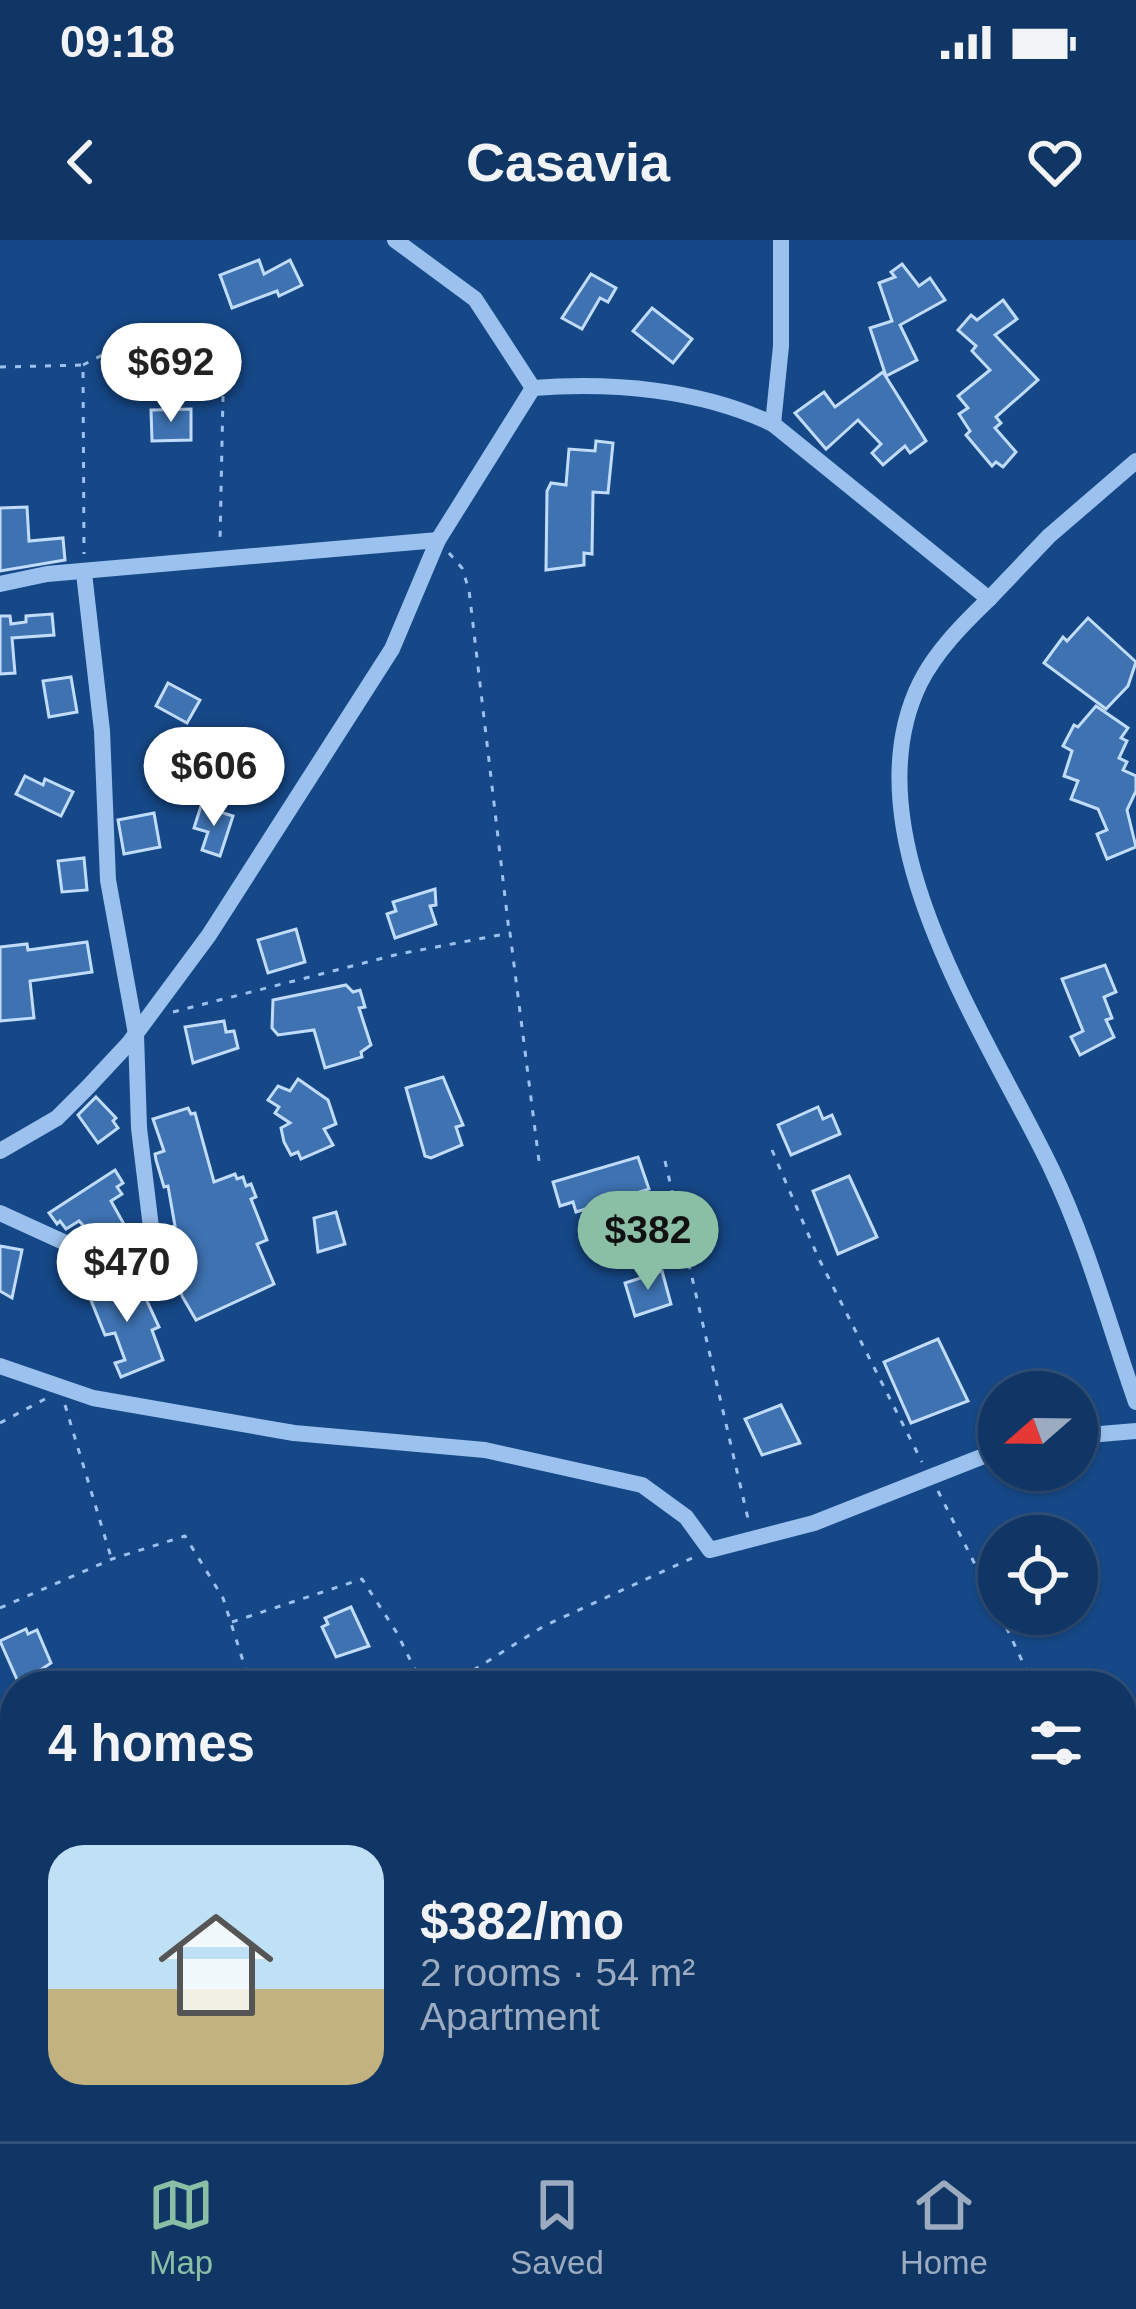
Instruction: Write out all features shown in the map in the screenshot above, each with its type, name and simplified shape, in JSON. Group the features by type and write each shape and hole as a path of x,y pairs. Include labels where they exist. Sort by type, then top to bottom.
{"street":[{"path":"395,240 475,298 532,388"},
{"path":"773,424 781,346 782,240"},
{"path":"532,388 629,389 698,398 773,424 989,599"},
{"path":"0,1151 57,1118 148,1018 272,840 392,649 438,539 532,388"},
{"path":"1136,461 1049,536 940,653 920,683 899,761 906,837 947,962 1054,1174 1136,1402"},
{"path":"0,584 47,574 438,539"},
{"path":"0,1214 92,1255 156,1269 139,1128 136,1034 108,880 101,730 84,573"},
{"path":"0,1366 61,1390 294,1433 485,1450 642,1485 677,1508 710,1550 814,1523 978,1458"},
{"path":"1098,1434 1136,1431"}],"path":[{"path":"0,368 83,365 116,349 224,346 220,560"},
{"path":"83,365 84,573"},
{"path":"438,539 462,568 469,590 540,1169"},
{"path":"148,1018 400,954 510,933"},
{"path":"772,1150 818,1257 978,1571"},
{"path":"664,1161 754,1542"},
{"path":"0,1423 61,1390 112,1558"},
{"path":"0,1608 112,1558 185,1536 223,1598 246,1671"},
{"path":"472,1671 544,1626 710,1550"},
{"path":"231,1622 362,1579 416,1671"},
{"path":"1010,1635 1027,1671"}],"building":[{"path":"259,260 264,274 290,260 302,285 232,308 220,275"},
{"path":"902,264 919,286 930,278 945,300 900,325 917,360 886,376 870,328 892,321 879,283 895,277 891,272"},
{"path":"591,274 616,288 608,302 600,298 582,329 562,318"},
{"path":"1003,300 1017,319 995,335 1038,380 996,417 1001,423 995,428 1016,452 1003,467 996,462 992,466 966,435 970,431 959,414 968,408 958,396 990,370 972,351 976,346 958,330 971,315 977,320"},
{"path":"652,308 692,339 673,363 633,331"},
{"path":"883,372 926,441 910,453 905,446 883,465 872,453 881,444 858,420 826,449 795,413 824,392 835,407"},
{"path":"191,409 191,440 152,441 151,410"},
{"path":"596,441 613,443 608,493 593,492 592,554 584,553 584,565 546,570 547,491 551,483 566,485 569,449 595,451"},
{"path":"27,507 29,541 63,538 65,560 0,571 0,508"},
{"path":"52,614 54,635 12,638 15,673 0,674 0,616 10,616 11,624 26,622 26,616"},
{"path":"1088,618 1136,662 1128,686 1106,709 1044,663 1063,637 1067,641"},
{"path":"71,677 77,712 49,717 43,681"},
{"path":"168,683 200,700 187,723 156,706"},
{"path":"1096,706 1128,728 1121,738 1127,741 1119,758 1127,762 1123,770 1136,776 1136,791 1127,810 1136,847 1107,859 1097,834 1107,830 1098,809 1071,799 1078,781 1064,776 1072,751 1063,746 1074,725 1078,727"},
{"path":"25,776 73,792 61,816 16,794"},
{"path":"201,806 233,816 220,856 202,850 208,832 194,828"},
{"path":"154,813 160,847 124,854 118,820"},
{"path":"84,858 87,890 62,892 58,861"},
{"path":"435,889 436,905 430,906 436,924 395,938 387,914 396,911 393,902"},
{"path":"296,929 305,962 268,973 258,940"},
{"path":"87,942 92,972 30,981 34,1018 0,1021 0,947 27,944 28,950"},
{"path":"1105,965 1116,992 1104,997 1112,1018 1106,1020 1114,1037 1080,1055 1071,1037 1083,1031 1062,979"},
{"path":"346,985 353,992 360,990 365,1007 359,1008 371,1045 361,1052 362,1057 325,1068 314,1030 278,1035 272,1028 273,1000"},
{"path":"224,1021 226,1032 234,1031 238,1048 193,1063 185,1027"},
{"path":"443,1077 463,1125 456,1127 462,1145 431,1158 425,1156 406,1088"},
{"path":"298,1079 328,1100 336,1124 324,1129 333,1145 301,1159 298,1152 291,1155 284,1142 281,1128 290,1123 275,1113 279,1107 268,1100 278,1086 290,1091"},
{"path":"96,1097 116,1118 118,1128 98,1143 78,1115"},
{"path":"818,1107 823,1119 832,1115 840,1134 791,1155 778,1125"},
{"path":"188,1108 195,1113 214,1182 235,1174 237,1179 243,1177 246,1186 251,1184 256,1197 251,1199 267,1240 257,1244 274,1284 196,1320 182,1296 168,1228 175,1226 168,1186 164,1187 155,1154 164,1151 153,1119"},
{"path":"638,1157 649,1189 576,1212 573,1202 560,1206 553,1182"},
{"path":"115,1170 123,1183 117,1187 122,1194 111,1201 125,1226 101,1244 79,1221 66,1229 60,1221 57,1224 49,1213"},
{"path":"849,1176 877,1237 838,1254 813,1191"},
{"path":"336,1212 345,1244 318,1252 314,1218"},
{"path":"0,1246 22,1250 12,1298 0,1291"},
{"path":"662,1271 671,1304 635,1316 625,1283"},
{"path":"112,1281 114,1299 141,1288 159,1327 152,1330 163,1360 121,1377 115,1363 125,1360 115,1333 105,1335 84,1283"},
{"path":"938,1339 968,1401 911,1423 884,1362"},
{"path":"781,1405 800,1443 762,1455 745,1419"},
{"path":"351,1607 369,1646 336,1657 322,1627 328,1624 325,1618"},
{"path":"26,1629 28,1634 37,1630 51,1663 39,1671 13,1671 0,1641"}]}
